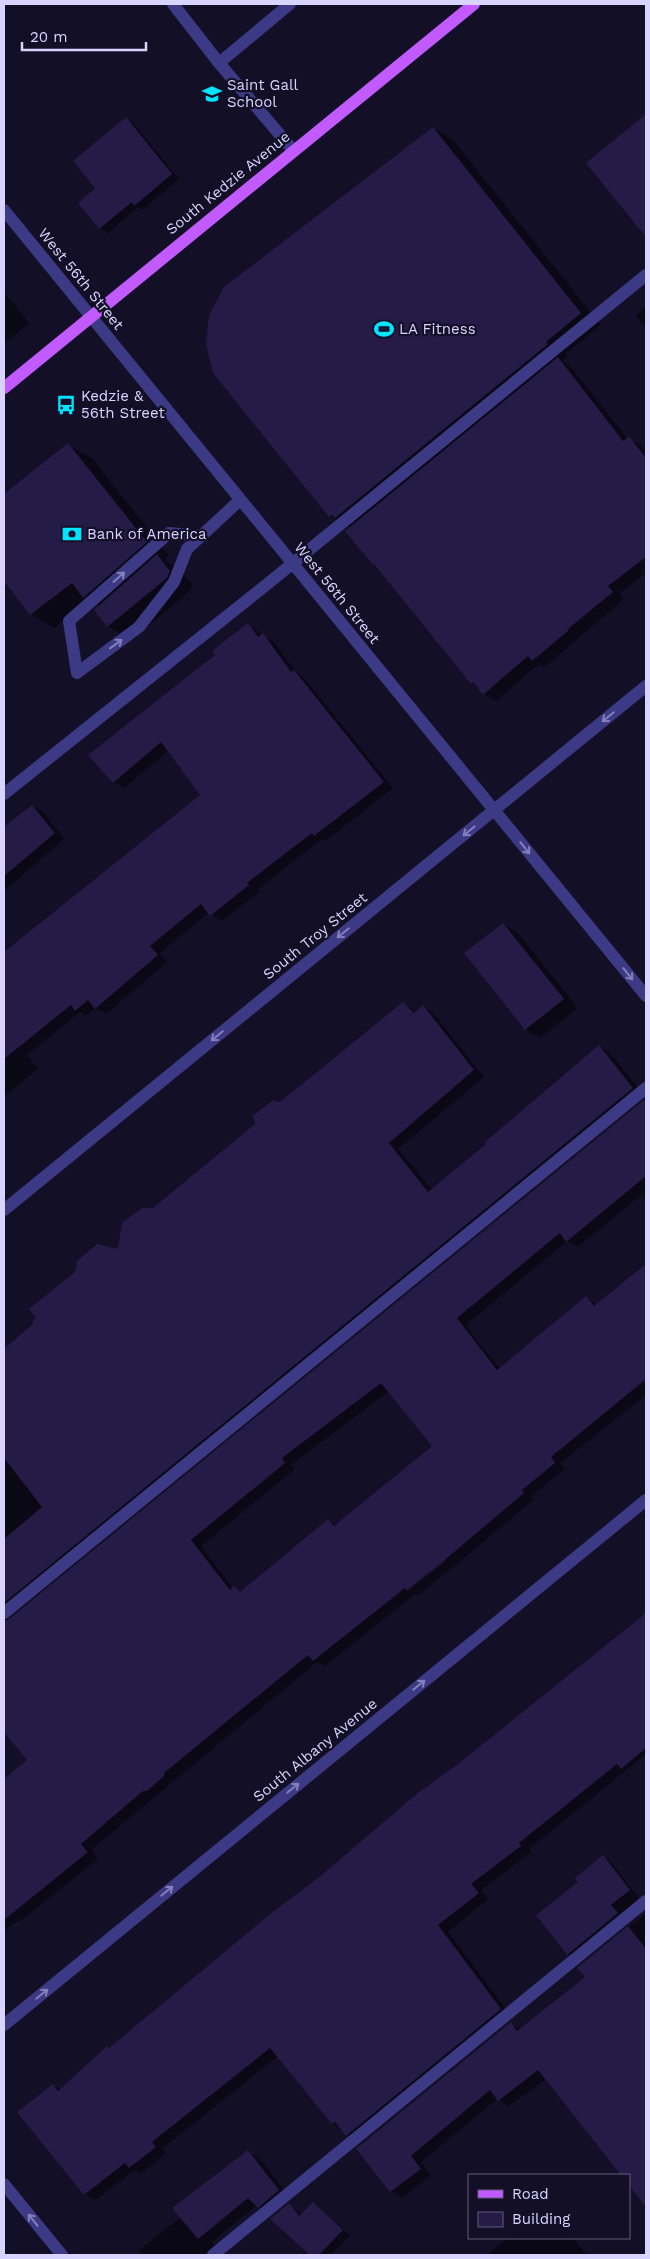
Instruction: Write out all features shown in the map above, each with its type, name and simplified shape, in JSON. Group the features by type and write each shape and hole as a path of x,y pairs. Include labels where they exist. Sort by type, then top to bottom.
{"main road":[{"name":"South Kedzie Avenue","path":"4,388 474,4"}],"street":[{"path":"172,4 293,150"},
{"path":"219,63 290,4"},
{"name":"West 56th Street","path":"4,210 646,996"},
{"path":"4,794 292,564 646,275"},
{"path":"201,536 169,533 69,621 77,673 139,627 174,582 187,549 240,500"},
{"name":"South Troy Street","path":"4,1210 646,686"},
{"path":"4,1613 646,1088"},
{"name":"South Albany Avenue","path":"4,2024 646,1500"},
{"path":"213,2255 646,1901"},
{"path":"4,2184 62,2255"}],"building":[{"path":"646,114 646,237 586,163"},
{"path":"126,117 172,174 134,206 132,202 99,229 78,203 95,188 73,161"},
{"name":"LA Fitness","path":"433,127 581,313 546,342 548,344 335,518 332,515 329,517 213,373 206,344 209,315 224,287"},
{"path":"558,357 623,441 629,436 646,458 646,557 608,586 613,592 569,630 532,661 528,656 483,695 473,682 471,684 345,531"},
{"name":"Bank of America","path":"68,443 147,542 83,598 72,583 30,615 4,581 4,494"},
{"path":"157,554 170,571 167,578 107,627 94,610"},
{"path":"248,623 258,637 263,633 291,672 294,670 384,782 314,836 312,833 247,883 249,885 210,916 201,904 150,946 158,955 95,1009 88,1000 75,1011 71,1005 4,1059 4,952 200,795 161,742 113,783 88,755 215,655 212,651"},
{"path":"32,805 55,833 4,876 4,827"},
{"path":"503,923 564,999 525,1030 464,953"},
{"path":"403,1002 414,1013 423,1005 474,1070 389,1143 428,1192 599,1045 633,1088 4,1603 4,1539 42,1507 4,1458 4,1349 34,1323 32,1321 36,1318 29,1309 75,1272 77,1261 97,1244 118,1249 122,1223 142,1208 153,1208 255,1124 253,1116 273,1100 280,1102"},
{"path":"644,1100 646,1104 646,1176 566,1242 560,1233 457,1318 497,1370 586,1296 594,1306 646,1264 646,1379 551,1457 555,1463 522,1490 524,1493 440,1564 407,1590 405,1588 313,1661 308,1655 164,1773 164,1776 147,1791 143,1791 81,1844 88,1852 4,1920 4,1779 27,1760 4,1732 4,1621 9,1619","holes":["381,1383 432,1446 334,1526 328,1519 240,1592 234,1586 230,1590 191,1540 285,1463 282,1458"]},
{"path":"646,1613 646,1748 621,1769 617,1764 519,1843 521,1846 471,1884 479,1893 438,1925 501,2009 346,2136 335,2122 332,2124 270,2048 152,2142 156,2147 129,2168 125,2163 84,2195 17,2112 53,2084 58,2091 107,2046 109,2048 270,1914 318,1878 419,1792 458,1764"},
{"path":"603,1855 630,1890 611,1905 618,1913 567,1955 536,1915 578,1882 575,1878"},
{"path":"628,1926 646,1949 646,2207 630,2186 630,2174 620,2174 538,2070 498,2101 490,2090 411,2156 421,2169 390,2192 356,2149 511,2022 517,2031 585,1977 577,1968"},
{"path":"248,2150 279,2190 258,2208 248,2198 198,2239 172,2208"},
{"path":"313,2202 343,2230 319,2255 310,2255 270,2219 289,2203 299,2216"}],"place":[{"name":"Saint Gall School","path":"212,94"},
{"name":"LA Fitness","path":"384,329"},
{"name":"Kedzie & 56th Street","path":"66,405"},
{"name":"Bank of America","path":"72,534"}]}
